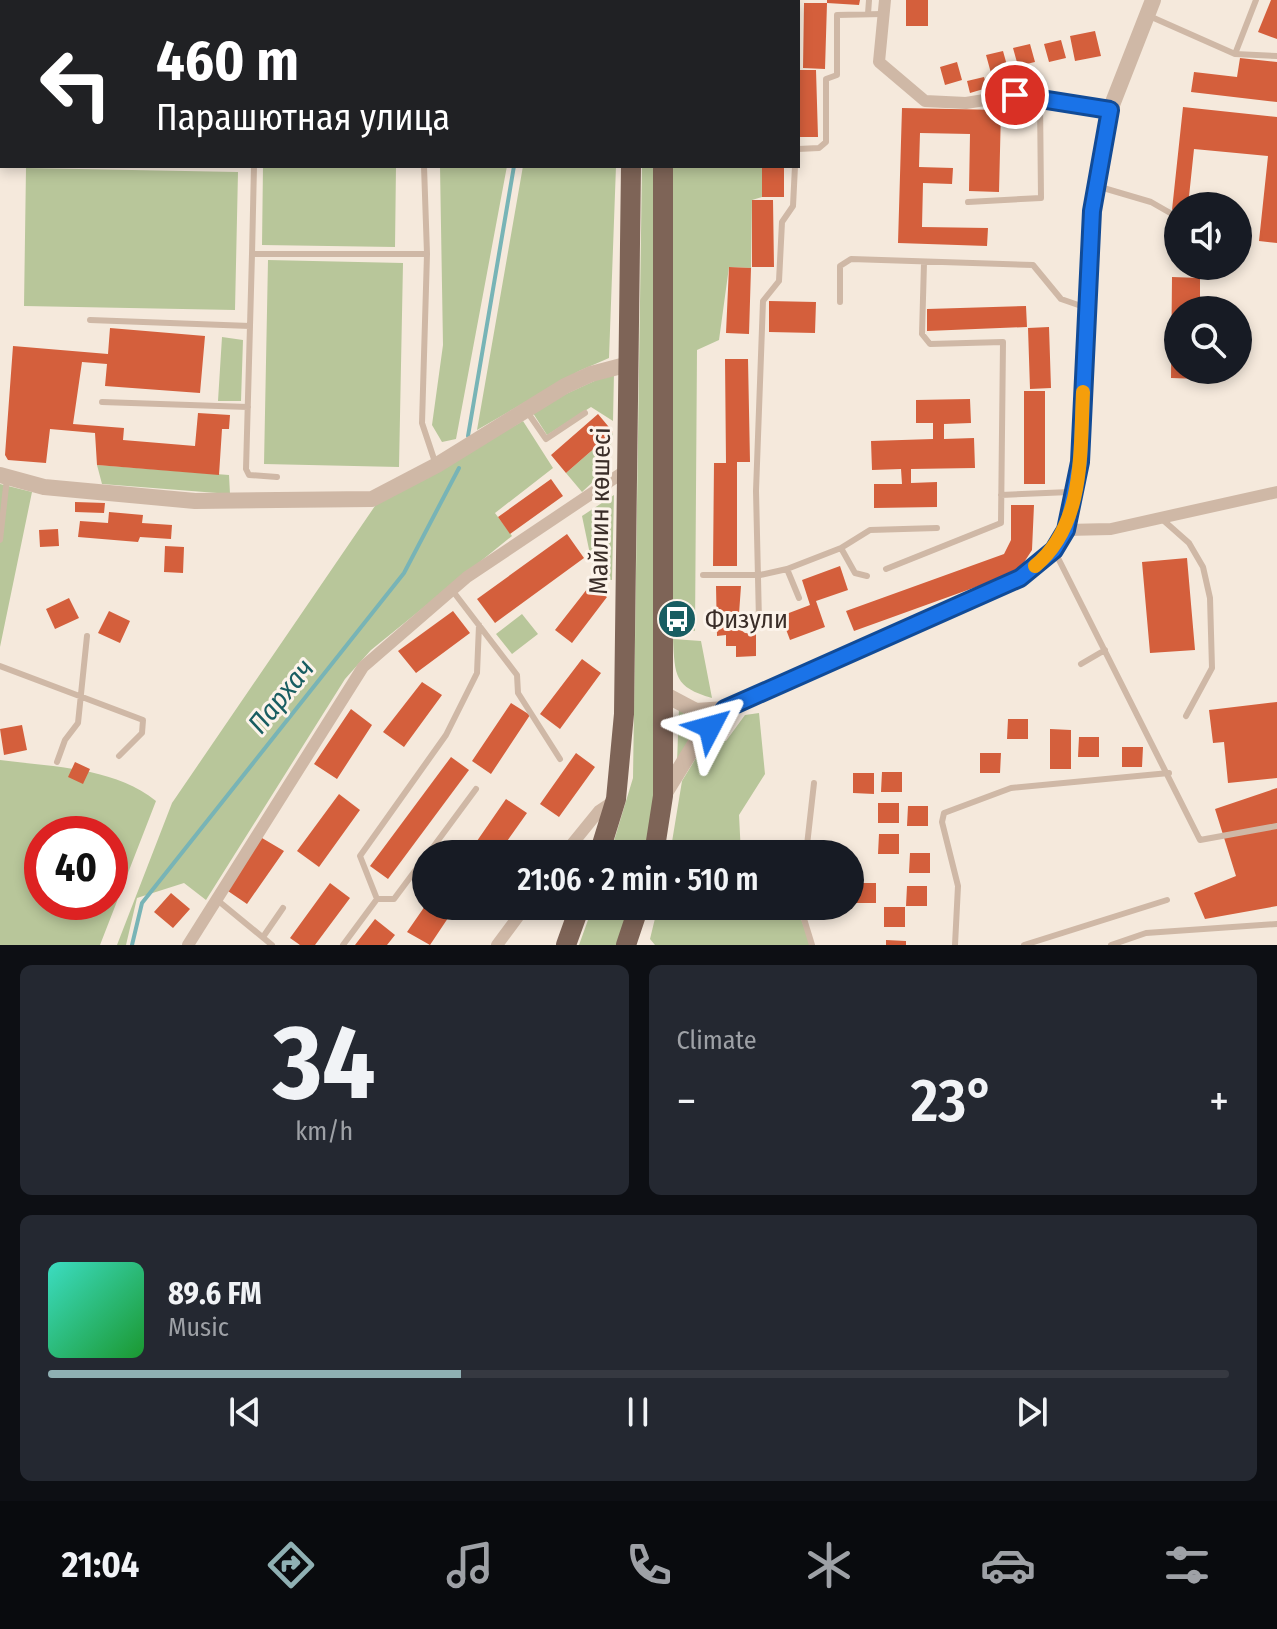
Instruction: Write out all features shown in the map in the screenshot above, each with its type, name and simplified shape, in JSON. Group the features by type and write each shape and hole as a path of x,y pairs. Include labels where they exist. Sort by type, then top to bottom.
{"main road":[{"name":"Майлин көшесі","path":"603,840 616,799 624,714 631,168"},
{"path":"656,840 663,796 663,168"},
{"path":"566,945 575,920"},
{"path":"630,943 636,920"}],"street":[{"path":"885,0 879,62 925,101 966,103 1015,95 1110,110"},
{"path":"664,694 696,711 725,709 1020,578 1054,550 1066,530 1080,462 1096,186 1110,110 1150,8"},
{"path":"4,476 44,487 195,501 372,499 437,465 591,374 629,364"},
{"path":"188,945 363,667 452,590 625,471"},
{"path":"1066,530 1111,529 1277,492"},
{"path":"663,796 695,744 725,709"},
{"path":"575,840 599,811 616,799"},
{"path":"497,945 516,920"}],"lane":[{"path":"868,14 869,0"},
{"path":"1235,54 1256,0"},
{"path":"1150,8 1235,54 1277,56"},
{"path":"800,149 819,148 826,142 826,79 837,75 837,15 882,14"},
{"path":"968,202 1041,198 1040,99"},
{"path":"254,168 246,472 277,477"},
{"path":"424,168 427,254 422,423 437,465"},
{"path":"759,621 756,491 763,301 779,281 782,222 793,206 795,168"},
{"path":"1096,186 1151,202 1164,209"},
{"path":"252,254 427,254"},
{"path":"840,302 840,266 845,261 1033,265 1044,273 1061,299 1087,308"},
{"path":"886,569 1001,523 1003,342 930,344 925,341 922,334 924,263"},
{"path":"90,320 250,326"},
{"path":"102,402 248,407"},
{"path":"526,410 546,439 585,413"},
{"path":"0,540 4,476"},
{"path":"1001,495 1074,492"},
{"path":"1160,518 1189,543 1203,567 1210,598 1212,668 1186,716"},
{"path":"703,575 760,575 787,569 841,548 870,530 937,528"},
{"path":"841,548 855,573 867,576"},
{"path":"1054,550 1169,773 1180,805 1200,840 1277,826"},
{"path":"787,569 799,598"},
{"path":"452,590 517,675 518,693 560,759"},
{"path":"377,899 360,856 446,735 477,673 479,625"},
{"path":"57,762 65,740 78,723 87,636"},
{"path":"1081,664 1105,650"},
{"path":"0,666 143,720 142,733 119,756"},
{"path":"955,945 958,886 942,822 944,813 1011,788 1169,773"},
{"path":"808,840 814,783"},
{"path":"438,840 476,789"},
{"path":"377,899 394,899 412,875"},
{"path":"216,899 272,945"},
{"path":"343,945 377,899"},
{"path":"1024,945 1167,900"},
{"path":"263,937 283,908"},
{"path":"804,920 812,945"},
{"path":"1111,945 1146,933 1277,924"}],"green space":[{"path":"26,168 238,172 235,310 24,306"},
{"path":"263,168 396,168 395,247 262,245"},
{"path":"440,168 507,168 456,439 442,442 432,425 443,345"},
{"path":"523,168 616,168 609,358 579,371 477,430"},
{"path":"642,168 657,168 659,795 651,840 614,840 633,778"},
{"path":"673,168 762,168 762,197 752,200 751,268 729,267 719,340 697,350 695,631 672,624"},
{"path":"268,260 403,263 399,467 264,464"},
{"path":"222,337 243,340 241,401 218,401"},
{"path":"614,372 613,421 591,407 547,435 531,410"},
{"path":"523,421 553,468 495,513 512,536 371,650 345,679 206,900 184,883 137,898 126,945 117,945 172,803 377,503"},
{"path":"613,432 607,469 582,492 566,473"},
{"path":"97,465 229,475 230,494 102,484"},
{"path":"0,484 32,492 0,647"},
{"path":"614,495 612,580 595,578 582,516"},
{"path":"522,614 538,634 512,654 496,634"},
{"path":"673,639 701,641 712,698 690,689 679,678"},
{"path":"679,708 711,719 677,763"},
{"path":"759,713 765,774 739,815 740,840 672,840 682,781 710,735 726,741 745,715"},
{"path":"0,760 102,775 121,781 156,801 128,873 128,816 24,816 24,920 110,920 100,945 0,945"},
{"path":"588,920 629,920 621,945 579,945"},
{"path":"655,920 801,920 811,945 655,945 650,939"}],"building":[{"path":"827,0 860,0 859,5 827,3"},
{"path":"906,0 928,0 928,26 906,26"},
{"path":"1271,0 1277,0 1277,39 1258,32"},
{"path":"804,3 827,3 825,69 803,68"},
{"path":"1095,31 1101,56 1075,61 1070,36"},
{"path":"1061,40 1066,58 1049,62 1044,44"},
{"path":"1030,44 1035,62 1018,66 1013,48"},
{"path":"1003,51 1008,69 991,73 986,55"},
{"path":"1240,58 1277,62 1277,102 1191,92 1194,72 1237,77"},
{"path":"957,62 962,80 945,85 940,67"},
{"path":"800,70 816,70 818,137 800,137"},
{"path":"984,77 987,88 970,93 967,81"},
{"path":"1183,107 1277,117 1277,243 1259,241 1268,156 1194,149 1189,192 1174,192"},
{"path":"902,108 1001,110 999,192 969,191 970,134 920,133 919,167 953,168 952,184 923,183 922,227 988,228 987,246 898,243"},
{"path":"762,168 784,168 784,197 762,197"},
{"path":"752,200 773,200 774,267 752,267"},
{"path":"729,267 751,268 749,334 726,333"},
{"path":"1172,280 1200,280 1200,296 1172,296"},
{"path":"769,301 816,302 815,333 769,332"},
{"path":"1026,306 1027,327 927,331 927,309"},
{"path":"1049,327 1051,388 1030,389 1028,328"},
{"path":"110,328 205,336 200,393 105,386 107,364 82,362 73,424 124,428 123,440 195,446 198,413 230,415 229,429 222,429 219,475 97,465 95,433 50,429 46,463 8,460 5,455 13,346 108,354"},
{"path":"725,359 748,359 750,462 737,462 737,566 713,566 714,463 726,463"},
{"path":"1024,391 1045,391 1045,484 1024,484"},
{"path":"970,399 971,423 944,424 944,439 974,438 975,468 911,469 911,483 937,482 937,507 874,508 874,484 902,484 901,469 872,470 871,441 933,439 933,423 916,423 916,400"},
{"path":"598,414 613,432 566,473 551,455"},
{"path":"551,479 563,496 510,534 498,517"},
{"path":"75,502 105,503 104,513 75,512"},
{"path":"1011,505 1034,505 1032,550 1021,567 1012,574 854,631 846,611 1004,554 1011,540"},
{"path":"109,512 143,515 142,523 172,525 171,539 140,537 138,542 78,537 80,521 108,523"},
{"path":"58,529 59,546 40,547 39,530"},
{"path":"567,534 584,558 495,623 477,599"},
{"path":"165,546 184,547 183,573 164,572"},
{"path":"1187,558 1195,650 1150,653 1142,562"},
{"path":"840,566 848,590 816,601 825,627 790,640 781,616 810,605 802,580"},
{"path":"591,584 607,597 572,643 555,630"},
{"path":"716,586 741,586 738,628 745,633 756,634 756,656 736,657 736,646 726,646 726,635 717,636"},
{"path":"69,598 79,618 55,629 46,609"},
{"path":"109,611 130,621 120,643 98,633"},
{"path":"453,611 470,633 416,673 398,651"},
{"path":"582,659 601,673 560,729 540,714"},
{"path":"422,682 442,695 404,747 383,732"},
{"path":"1277,702 1277,778 1228,783 1224,742 1213,743 1209,710"},
{"path":"511,703 530,715 491,774 472,761"},
{"path":"351,709 372,725 337,779 314,764"},
{"path":"1008,719 1028,719 1028,739 1007,739"},
{"path":"22,725 27,750 4,755 0,729"},
{"path":"1050,729 1071,730 1071,769 1050,769"},
{"path":"1079,737 1099,737 1099,757 1078,757"},
{"path":"1122,747 1143,747 1142,767 1122,767"},
{"path":"576,753 595,767 559,817 540,804"},
{"path":"980,753 1001,753 1000,773 980,773"},
{"path":"451,757 469,770 417,840 412,840 412,847 388,879 370,866"},
{"path":"75,762 90,769 83,784 68,777"},
{"path":"882,772 902,772 902,792 881,792"},
{"path":"853,773 874,773 874,794 853,793"},
{"path":"1277,788 1277,906 1205,919 1194,893 1236,876 1215,809"},
{"path":"339,794 360,810 319,867 297,851"},
{"path":"506,799 527,813 508,840 478,840"},
{"path":"878,803 899,803 899,823 878,823"},
{"path":"908,806 928,806 928,826 907,826"},
{"path":"879,834 899,834 899,854 878,854"},
{"path":"262,838 284,851 247,904 225,889"},
{"path":"910,853 930,853 930,873 909,873"},
{"path":"330,883 350,898 315,945 300,945 290,938"},
{"path":"864,883 876,883 876,903 864,903"},
{"path":"907,886 927,886 927,906 906,906"},
{"path":"171,893 190,909 173,928 154,912"},
{"path":"884,907 905,907 905,927 884,927"},
{"path":"375,919 395,935 387,945 355,945"},
{"path":"415,920 447,920 430,945 407,932"},
{"path":"886,940 906,941 906,945 886,945"}],"waterway":[{"name":"Пархач","path":"468,436 514,168"},
{"name":"Пархач","path":"132,945 142,903 404,573 459,468"}],"slow traffic":[{"path":"1035,566 1054,550 1066,530 1080,462 1083,392"}],"place":[{"name":"Физули","path":"677,619"}],"route":[{"path":"710,727 725,709 1020,578 1054,550 1066,530 1080,462 1092,211 1110,110 1015,95"}]}
